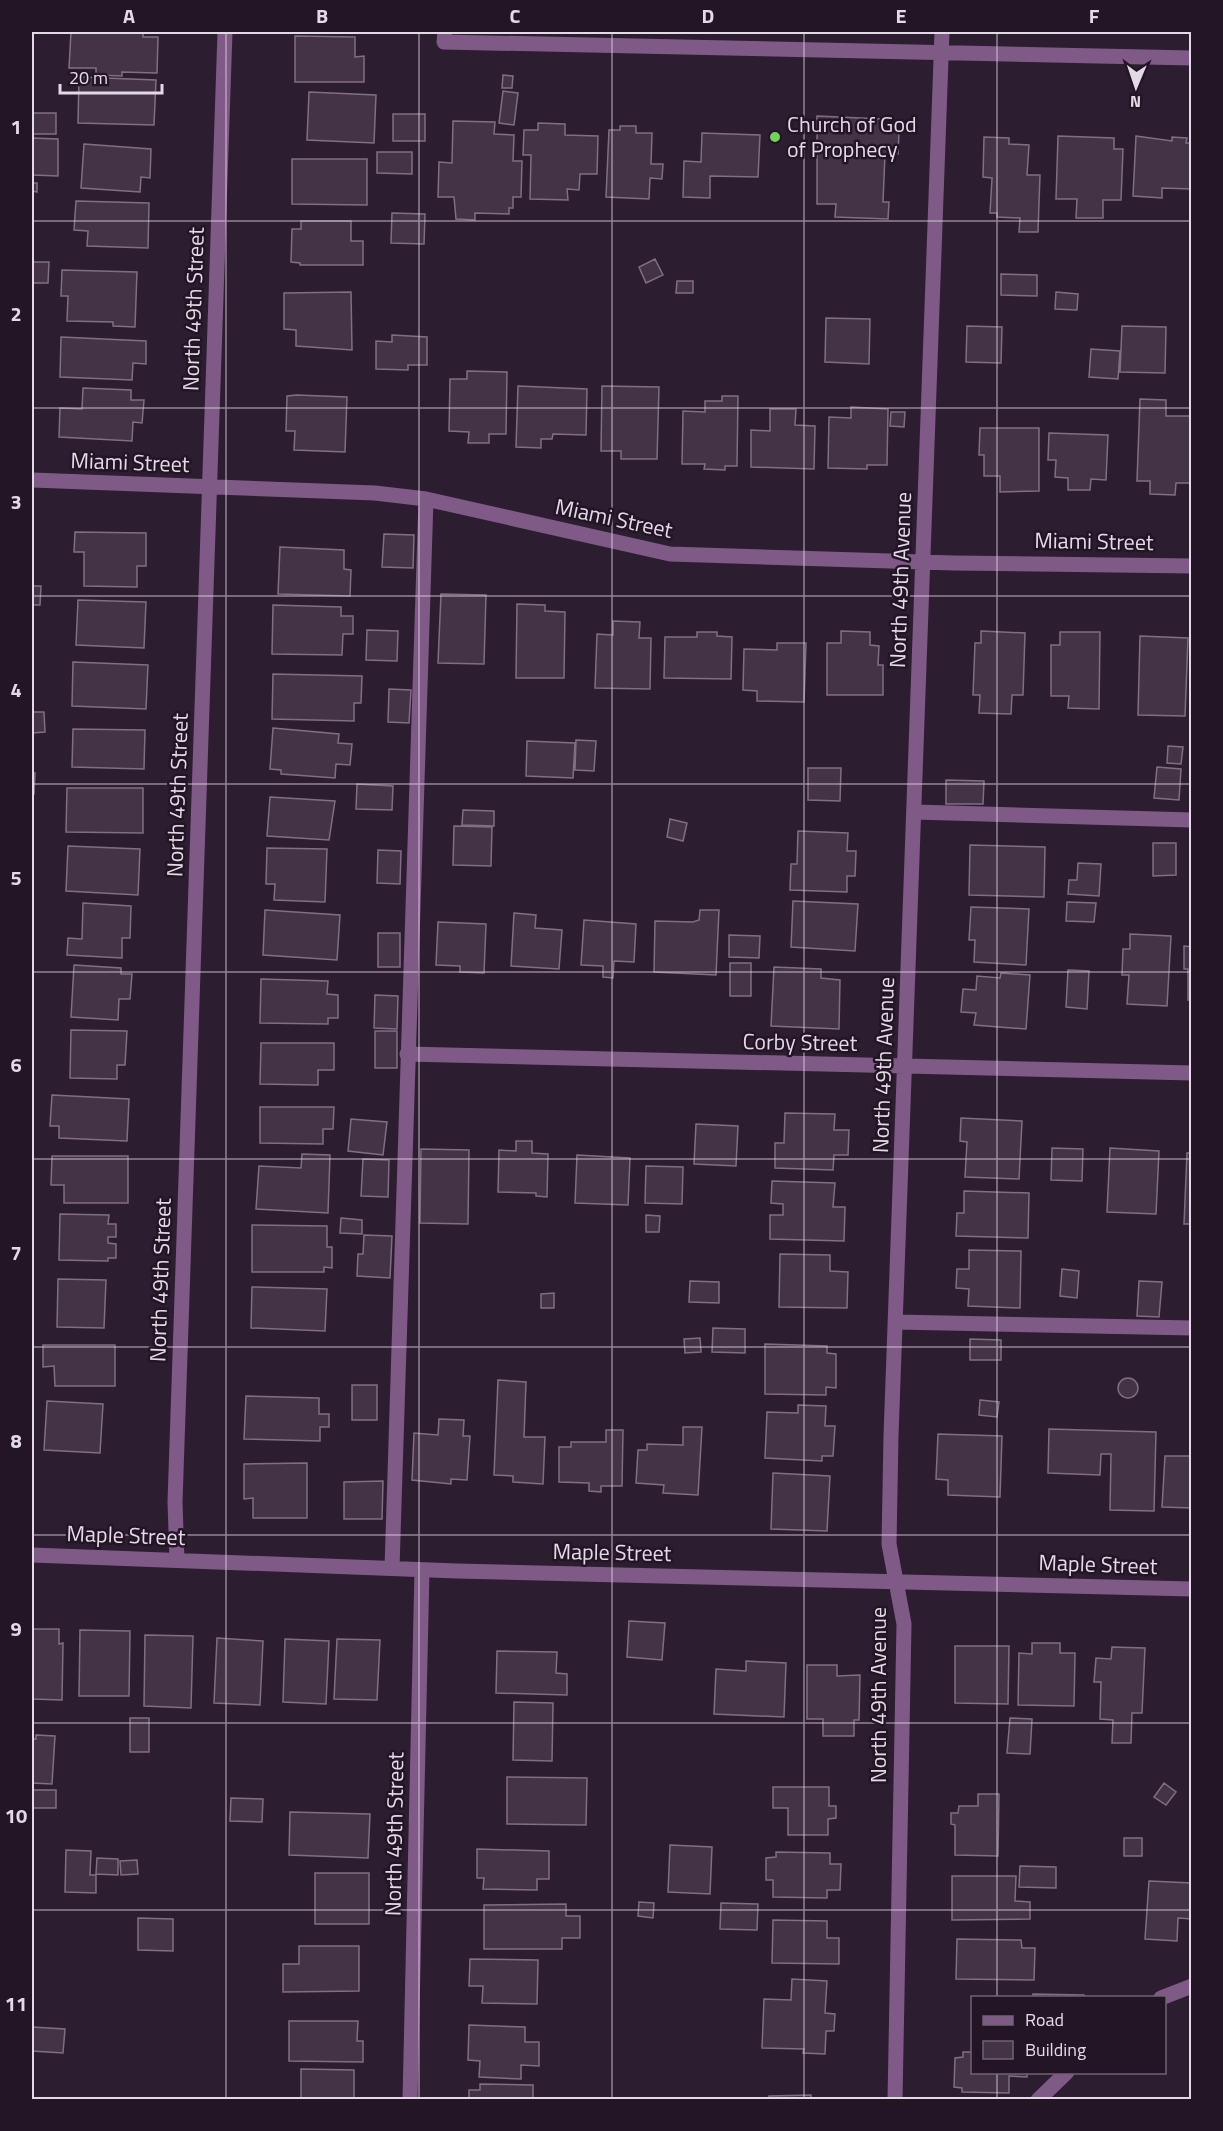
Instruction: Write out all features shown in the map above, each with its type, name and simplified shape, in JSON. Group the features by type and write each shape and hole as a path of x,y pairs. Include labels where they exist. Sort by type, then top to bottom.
{"street":[{"name":"North 49th Street","path":"177,1560 176,1490 225,32"},
{"name":"North 49th Avenue","path":"895,2100 904,1624 889,1544 942,32"},
{"path":"444,37 941,54 1191,58"},
{"name":"Miami Street","path":"32,480 364,492 426,499 670,554 1191,566"},
{"path":"392,1568 426,499"},
{"path":"915,812 1191,820"},
{"name":"Corby Street","path":"407,1054 1191,1073"},
{"path":"896,1322 1191,1328"},
{"name":"Maple Street","path":"32,1555 422,1570 1191,1589"},
{"name":"North 49th Street","path":"410,2100 422,1570"},
{"path":"1166,1996 1191,1986"},
{"path":"1038,2100 1066,2074"}],"building":[{"path":"71,32 143,32 143,37 158,37 157,73 122,72 122,76 96,75 96,68 69,68"},
{"path":"295,36 355,37 355,57 364,56 364,82 295,82"},
{"path":"503,75 513,76 512,88 502,88"},
{"path":"79,77 156,80 154,125 78,123"},
{"path":"503,91 518,93 514,125 499,123"},
{"path":"309,92 376,95 374,143 307,140"},
{"path":"32,113 56,113 56,134 32,134"},
{"path":"393,114 425,114 425,141 393,141"},
{"path":"817,116 882,119 882,131 899,132 898,154 885,154 883,202 889,202 888,219 835,217 836,204 817,204"},
{"path":"453,121 495,122 494,134 514,135 513,161 522,161 521,197 513,197 513,208 509,208 509,214 475,213 475,220 456,219 454,197 438,197 439,162 452,163"},
{"path":"538,123 565,124 565,135 598,136 597,174 580,174 579,190 567,189 568,200 530,199 531,155 523,155 524,130 538,130"},
{"path":"620,126 636,126 636,133 652,133 651,164 663,164 662,179 650,178 649,199 606,197 609,130 620,130"},
{"path":"702,133 760,135 758,177 710,176 710,198 683,197 684,161 701,162"},
{"path":"1058,136 1114,138 1114,149 1123,149 1121,200 1103,200 1103,218 1076,218 1077,199 1056,199"},
{"path":"1136,136 1172,141 1172,137 1187,138 1186,143 1192,143 1192,189 1162,188 1162,198 1133,196"},
{"path":"984,137 1009,138 1009,144 1029,145 1027,175 1040,175 1038,232 1019,232 1020,218 997,217 997,213 990,213 992,178 983,177"},
{"path":"32,138 58,139 58,176 32,175"},
{"path":"84,144 151,149 150,178 141,177 140,192 81,188"},
{"path":"377,152 412,152 412,174 377,173"},
{"path":"292,159 367,159 367,205 292,204"},
{"path":"32,183 37,183 37,192 32,191"},
{"path":"76,201 149,203 148,248 87,246 88,231 74,230"},
{"path":"392,213 425,214 424,244 391,243"},
{"path":"301,221 351,221 351,241 363,241 363,265 300,265 300,263 291,262 292,229 301,229"},
{"path":"655,259 663,275 646,283 639,267"},
{"path":"32,262 49,262 48,283 32,283"},
{"path":"62,270 137,272 135,327 113,326 113,322 67,321 68,296 61,296"},
{"path":"1001,274 1037,275 1037,296 1001,295"},
{"path":"677,281 693,281 693,293 676,293"},
{"path":"351,292 352,350 296,346 296,330 284,329 284,293"},
{"path":"1056,292 1078,294 1077,310 1055,309"},
{"path":"826,318 870,319 869,364 825,362"},
{"path":"967,326 1002,327 1001,363 966,362"},
{"path":"1122,326 1166,327 1165,373 1120,372"},
{"path":"392,335 427,337 427,365 408,365 408,370 376,369 376,341 392,342"},
{"path":"61,337 146,341 146,364 133,363 132,380 60,377"},
{"path":"1091,349 1120,351 1118,379 1089,377"},
{"path":"467,371 507,372 506,434 489,434 489,443 468,443 469,432 449,431 450,379 467,379"},
{"path":"518,386 587,389 586,435 553,434 552,439 541,439 541,448 516,447"},
{"path":"602,386 659,387 657,459 621,459 621,451 601,451"},
{"path":"83,388 131,390 131,400 144,400 142,423 133,422 132,441 59,437 60,408 82,409"},
{"path":"287,396 347,397 345,452 294,450 295,431 286,431"},
{"path":"722,396 738,396 737,466 725,466 725,470 704,469 705,464 682,464 683,411 705,412 705,401 722,401"},
{"path":"1140,399 1166,400 1166,416 1192,416 1192,483 1176,483 1175,495 1150,494 1150,481 1137,481"},
{"path":"851,407 888,409 887,465 867,465 867,469 828,468 829,417 851,418"},
{"path":"770,409 796,409 795,425 815,426 814,469 751,467 751,430 770,431"},
{"path":"891,412 905,412 904,427 890,426"},
{"path":"980,428 1039,428 1039,491 1000,492 1000,476 984,476 984,455 979,455"},
{"path":"1049,433 1108,435 1106,480 1091,479 1090,490 1068,490 1068,478 1055,477 1056,460 1048,460"},
{"path":"75,532 146,533 146,566 137,566 137,587 84,586 84,552 74,552"},
{"path":"384,534 414,535 413,568 382,567"},
{"path":"280,547 344,550 344,569 351,570 350,596 278,594"},
{"path":"32,586 41,586 40,605 32,605"},
{"path":"441,594 486,595 484,664 438,663"},
{"path":"78,600 146,602 144,648 76,645"},
{"path":"517,604 545,605 545,611 565,612 564,678 516,678"},
{"path":"273,605 341,607 341,616 353,616 353,634 343,634 342,655 272,654"},
{"path":"613,621 640,622 639,638 651,638 650,689 595,688 597,634 613,635"},
{"path":"367,630 398,631 397,661 366,660"},
{"path":"841,631 870,632 870,645 879,646 878,665 883,665 883,695 827,695 827,643 841,643"},
{"path":"981,631 1025,633 1023,695 1012,695 1011,714 979,713 980,695 973,695 975,643 981,643"},
{"path":"697,632 717,632 717,636 732,637 731,679 664,678 665,637 697,637"},
{"path":"1060,632 1100,632 1099,709 1068,708 1069,696 1051,696 1051,645 1060,645"},
{"path":"1140,636 1188,638 1185,716 1138,715"},
{"path":"777,643 806,643 804,702 757,701 757,691 743,690 744,649 777,650"},
{"path":"73,662 148,665 146,709 72,706"},
{"path":"273,674 362,676 361,703 354,703 354,721 272,719"},
{"path":"389,689 411,690 409,723 388,722"},
{"path":"32,712 44,712 45,732 32,733"},
{"path":"273,728 339,734 338,743 352,744 350,765 336,764 335,778 281,774 281,770 270,769"},
{"path":"73,729 145,730 144,769 72,767"},
{"path":"576,740 596,741 594,771 575,770"},
{"path":"527,741 575,743 573,778 526,776"},
{"path":"1168,746 1183,747 1181,764 1167,763"},
{"path":"1157,767 1181,769 1179,800 1154,798"},
{"path":"808,768 841,768 840,801 808,800"},
{"path":"32,773 35,773 34,794 32,794"},
{"path":"946,780 984,781 983,804 946,804"},
{"path":"357,784 393,786 392,810 356,809"},
{"path":"67,788 143,788 143,833 66,832"},
{"path":"270,797 335,801 329,840 267,836"},
{"path":"463,810 494,811 494,826 462,825"},
{"path":"670,819 687,823 683,841 667,837"},
{"path":"454,826 492,827 491,866 453,865"},
{"path":"798,831 848,833 847,851 856,851 855,876 847,876 847,892 790,890 791,864 797,864"},
{"path":"1153,843 1176,843 1176,875 1153,876"},
{"path":"970,845 1045,847 1044,897 969,895"},
{"path":"68,846 140,849 138,895 66,891"},
{"path":"267,848 327,849 325,902 274,900 275,884 266,884"},
{"path":"378,850 401,851 400,884 377,883"},
{"path":"1078,863 1101,864 1099,896 1068,894 1069,880 1077,880"},
{"path":"793,901 858,904 855,951 791,947"},
{"path":"1067,902 1096,903 1094,922 1066,921"},
{"path":"83,903 131,906 130,938 122,938 122,958 67,955 68,938 82,939"},
{"path":"971,907 1029,909 1026,965 974,962 975,940 969,940"},
{"path":"265,910 340,915 337,960 263,955"},
{"path":"700,910 719,910 716,975 654,972 655,921 693,922 699,920"},
{"path":"514,913 536,915 535,928 562,930 559,969 511,966"},
{"path":"584,920 636,924 634,962 614,961 613,978 603,977 603,966 581,965"},
{"path":"438,922 486,924 484,973 460,972 460,966 436,965"},
{"path":"378,933 400,933 400,967 378,967"},
{"path":"1130,934 1171,936 1167,1006 1127,1004 1129,975 1122,975 1123,949 1130,949"},
{"path":"729,935 760,936 759,958 729,957"},
{"path":"1184,946 1192,947 1192,1000 1188,1000 1188,969 1184,969"},
{"path":"730,963 751,963 751,996 730,996"},
{"path":"74,965 121,968 121,974 132,974 130,999 119,999 118,1020 71,1017"},
{"path":"774,967 821,969 821,978 840,980 839,1029 771,1026"},
{"path":"1068,970 1089,971 1087,1009 1066,1007"},
{"path":"1001,973 1030,975 1026,1029 974,1025 976,1013 961,1012 963,989 976,990 977,976 1000,978"},
{"path":"261,979 328,981 327,994 338,995 338,1018 328,1018 328,1024 260,1023"},
{"path":"375,995 398,996 397,1029 374,1028"},
{"path":"71,1030 127,1031 125,1065 117,1065 117,1079 70,1078"},
{"path":"375,1031 397,1031 397,1068 375,1068"},
{"path":"261,1043 334,1043 334,1070 318,1070 318,1085 260,1084"},
{"path":"52,1095 129,1099 127,1141 59,1138 59,1126 50,1126"},
{"path":"260,1107 334,1107 333,1129 323,1129 323,1144 260,1143"},
{"path":"785,1113 835,1114 834,1130 849,1130 848,1155 834,1155 833,1170 775,1168 775,1143 784,1143"},
{"path":"961,1118 1022,1121 1019,1179 965,1177 967,1142 960,1141"},
{"path":"351,1119 387,1122 383,1155 348,1151"},
{"path":"696,1124 738,1126 736,1166 694,1164"},
{"path":"516,1141 532,1141 532,1153 548,1154 547,1197 536,1196 536,1193 498,1192 499,1150 516,1151"},
{"path":"1052,1148 1083,1149 1082,1181 1051,1180"},
{"path":"1110,1148 1159,1151 1156,1214 1107,1212"},
{"path":"421,1149 469,1150 468,1224 420,1223"},
{"path":"1187,1153 1192,1153 1192,1224 1184,1224"},
{"path":"302,1154 330,1155 328,1213 256,1209 259,1166 301,1168"},
{"path":"577,1155 630,1158 628,1205 575,1203"},
{"path":"52,1156 128,1156 128,1203 64,1203 64,1185 51,1185"},
{"path":"363,1159 389,1160 388,1197 361,1196"},
{"path":"646,1166 683,1167 682,1204 645,1203"},
{"path":"772,1181 835,1183 833,1207 845,1207 844,1241 770,1239 770,1215 783,1215 783,1204 771,1203"},
{"path":"964,1191 1029,1193 1028,1238 956,1236 957,1213 964,1213"},
{"path":"60,1214 109,1215 108,1224 116,1224 116,1237 108,1237 108,1243 116,1244 116,1258 108,1258 108,1261 59,1260"},
{"path":"646,1215 660,1216 659,1232 646,1232"},
{"path":"341,1218 362,1220 362,1234 340,1233"},
{"path":"252,1225 327,1226 327,1247 332,1247 332,1268 324,1267 324,1272 252,1272"},
{"path":"364,1235 392,1236 390,1278 357,1276 358,1254 363,1254"},
{"path":"969,1250 1021,1251 1020,1308 968,1306 969,1289 956,1288 957,1269 969,1269"},
{"path":"780,1254 830,1255 830,1271 848,1272 847,1308 779,1307"},
{"path":"1062,1269 1079,1271 1077,1298 1060,1296"},
{"path":"58,1279 106,1280 104,1328 57,1327"},
{"path":"690,1281 719,1282 719,1303 689,1302"},
{"path":"1139,1281 1162,1282 1159,1317 1137,1316"},
{"path":"252,1287 327,1289 325,1331 251,1328"},
{"path":"554,1293 554,1308 541,1308 541,1294"},
{"path":"713,1328 745,1329 745,1353 712,1352"},
{"path":"700,1338 701,1352 685,1353 684,1339"},
{"path":"970,1339 1001,1340 1001,1360 970,1360"},
{"path":"765,1344 827,1346 827,1353 836,1354 836,1388 826,1387 826,1395 765,1394"},
{"path":"43,1345 115,1345 115,1386 55,1386 54,1366 43,1367"},
{"path":"1128,1378 1135,1381 1138,1388 1135,1395 1128,1398 1121,1395 1118,1388 1121,1381"},
{"path":"498,1380 526,1382 524,1437 545,1437 543,1484 513,1482 513,1476 494,1475"},
{"path":"352,1385 377,1385 377,1420 352,1420"},
{"path":"246,1396 319,1398 319,1414 329,1414 329,1427 320,1427 320,1441 244,1439"},
{"path":"980,1400 999,1402 997,1417 979,1415"},
{"path":"47,1401 103,1404 100,1453 44,1450"},
{"path":"798,1405 826,1406 825,1426 835,1426 833,1456 822,1456 822,1461 765,1458 767,1412 798,1413"},
{"path":"439,1419 464,1420 463,1436 470,1436 467,1480 451,1479 451,1484 412,1480 414,1433 438,1435"},
{"path":"683,1427 702,1427 698,1495 663,1493 664,1485 636,1483 638,1450 647,1450 647,1444 683,1445"},
{"path":"1049,1429 1156,1432 1154,1511 1110,1510 1111,1454 1101,1454 1100,1475 1048,1473"},
{"path":"606,1430 623,1430 622,1486 601,1486 601,1492 589,1491 589,1483 559,1482 559,1447 571,1447 571,1442 606,1442"},
{"path":"938,1434 1002,1436 1000,1497 948,1495 948,1480 936,1479"},
{"path":"1165,1456 1192,1456 1192,1508 1162,1507"},
{"path":"307,1463 307,1518 253,1518 253,1498 244,1499 244,1464"},
{"path":"773,1473 830,1476 827,1531 771,1529"},
{"path":"383,1481 382,1519 344,1519 344,1482"},
{"path":"629,1621 665,1623 662,1660 627,1657"},
{"path":"32,1629 59,1629 59,1644 63,1643 62,1700 32,1699"},
{"path":"80,1630 130,1631 129,1696 79,1696"},
{"path":"145,1635 193,1636 191,1708 144,1706"},
{"path":"217,1638 263,1641 260,1705 214,1703"},
{"path":"285,1639 329,1641 326,1704 283,1702"},
{"path":"337,1639 380,1640 377,1700 334,1699"},
{"path":"1032,1643 1060,1643 1060,1653 1075,1653 1074,1706 1018,1705 1019,1653 1032,1654"},
{"path":"955,1646 1009,1646 1008,1704 955,1703"},
{"path":"1112,1647 1145,1648 1142,1713 1132,1713 1131,1743 1112,1743 1113,1720 1100,1719 1101,1682 1094,1682 1096,1658 1111,1659"},
{"path":"497,1651 557,1652 556,1673 567,1674 567,1695 496,1693"},
{"path":"746,1661 786,1663 784,1717 714,1714 716,1669 746,1671"},
{"path":"807,1665 837,1665 837,1676 860,1675 859,1720 854,1720 854,1736 823,1736 823,1719 807,1719"},
{"path":"514,1702 553,1703 552,1761 513,1760"},
{"path":"130,1718 149,1718 149,1752 130,1752"},
{"path":"1010,1718 1032,1719 1030,1754 1007,1753"},
{"path":"36,1735 55,1736 52,1784 32,1783 32,1739 36,1739"},
{"path":"507,1777 587,1778 586,1825 507,1824"},
{"path":"1164,1783 1176,1792 1166,1805 1154,1797"},
{"path":"773,1787 829,1787 829,1806 836,1806 836,1818 828,1819 828,1835 788,1835 788,1808 773,1808"},
{"path":"32,1790 56,1790 56,1808 32,1808"},
{"path":"978,1794 999,1794 998,1856 955,1855 955,1825 951,1824 951,1813 958,1813 959,1806 978,1806"},
{"path":"231,1798 263,1799 262,1822 230,1821"},
{"path":"290,1812 370,1814 368,1858 289,1855"},
{"path":"1124,1838 1142,1838 1142,1856 1124,1856"},
{"path":"670,1845 712,1847 710,1894 668,1892"},
{"path":"477,1849 549,1851 549,1879 537,1879 537,1890 483,1889 484,1878 477,1878"},
{"path":"66,1850 91,1851 90,1875 96,1875 96,1893 65,1892"},
{"path":"776,1852 830,1853 830,1864 841,1864 840,1890 827,1890 827,1898 773,1897 773,1880 766,1880 766,1858 776,1857"},
{"path":"97,1858 118,1859 118,1875 96,1874"},
{"path":"137,1860 138,1874 121,1875 120,1861"},
{"path":"1020,1866 1056,1867 1056,1888 1019,1887"},
{"path":"315,1873 369,1873 369,1924 315,1924"},
{"path":"952,1876 1016,1876 1015,1901 1030,1902 1030,1919 952,1920"},
{"path":"1149,1881 1192,1883 1192,1919 1178,1918 1177,1941 1145,1939"},
{"path":"639,1902 654,1903 653,1918 638,1916"},
{"path":"721,1903 758,1904 757,1930 720,1929"},
{"path":"566,1904 566,1916 580,1916 580,1938 562,1938 562,1949 484,1949 484,1905"},
{"path":"138,1918 173,1919 173,1951 138,1950"},
{"path":"773,1920 827,1921 827,1938 839,1938 839,1964 772,1963"},
{"path":"957,1939 1021,1940 1022,1948 1035,1948 1034,1980 956,1979"},
{"path":"299,1946 359,1946 359,1991 283,1992 283,1964 299,1964"},
{"path":"470,1959 538,1960 537,2004 482,2003 483,1986 469,1986"},
{"path":"792,1979 827,1981 825,2013 835,2014 834,2031 826,2031 825,2054 803,2053 804,2049 762,2048 764,1999 791,2000"},
{"path":"1033,1994 1084,1995 1084,1996 1033,1996"},
{"path":"289,2021 358,2021 357,2041 363,2041 363,2062 289,2061"},
{"path":"469,2025 525,2027 525,2042 539,2042 539,2066 521,2065 521,2079 479,2077 480,2061 468,2060"},
{"path":"32,2027 65,2029 63,2053 32,2051"},
{"path":"963,2052 971,2052 971,2074 1027,2074 1027,2077 1009,2076 1009,2093 962,2092 962,2088 954,2087 955,2058 963,2057"},
{"path":"301,2069 354,2070 354,2100 301,2100"},
{"path":"480,2084 533,2085 533,2100 469,2100 469,2090 480,2090"},
{"path":"811,2095 811,2100 769,2100 769,2096"}],"place":[{"name":"Church of God of Prophecy","path":"775,137"}]}
